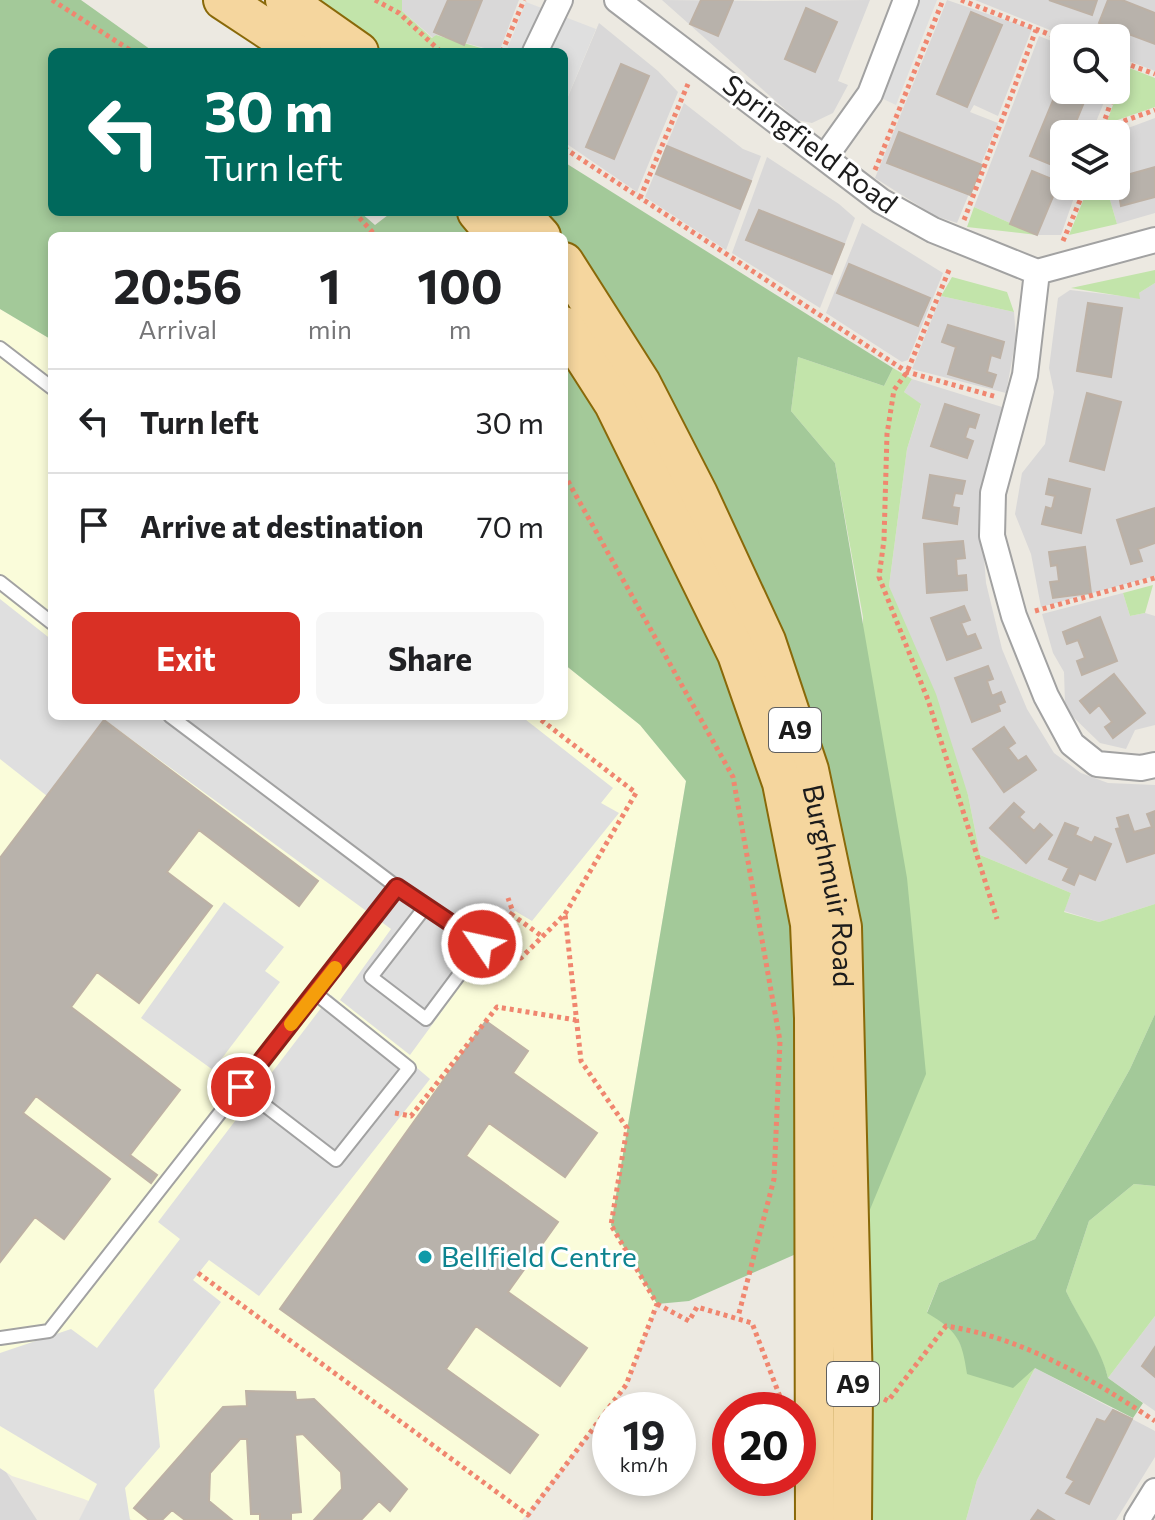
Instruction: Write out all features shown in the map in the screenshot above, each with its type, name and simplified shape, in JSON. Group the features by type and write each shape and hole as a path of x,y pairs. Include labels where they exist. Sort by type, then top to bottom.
{"main road":[{"path":"223,0 296,48"},
{"path":"285,0 353,48"},
{"path":"480,216 494,232"},
{"path":"523,216 537,232"},
{"name":"Burghmuir Road","path":"568,268 641,383 698,494 766,641 809,770 842,927 853,1388 852,1520"},
{"name":"Burghmuir Road","path":"568,332 614,404 737,654 782,783 810,924 814,1018 815,1520"}],"street":[{"path":"537,48 560,0"},
{"name":"Springfield Road","path":"617,0 881,201 955,238 1045,270"},
{"path":"825,157 870,94 906,0"},
{"path":"1155,240 1045,270 1025,375 993,493 992,536 1014,616 1046,696 1072,744 1097,764 1141,768 1155,765"},
{"path":"1137,1520 1155,1491"}],"lane":[{"path":"0,348 48,385"},
{"path":"0,582 48,620"},
{"path":"175,720 397,887 426,906 482,944 426,1019 371,977 426,906"},
{"path":"0,1338 49,1331 397,887"},
{"path":"241,1087 336,1160 377,1109 409,1068 315,993"}],"path":[{"path":"52,0 127,48"},
{"path":"375,0 396,11 437,48"},
{"path":"396,11 400,0"},
{"path":"504,48 524,0"},
{"path":"867,190 943,0"},
{"path":"961,0 1050,35"},
{"path":"955,238 1036,30"},
{"path":"640,198 699,61"},
{"path":"1130,66 1155,74"},
{"path":"1129,120 1155,110"},
{"path":"568,151 907,372 1017,403"},
{"path":"1045,270 1079,200"},
{"path":"358,216 372,232"},
{"path":"949,270 907,372 894,390 879,577 928,700 997,919"},
{"path":"568,481 733,777 780,1041 774,1179 738,1317"},
{"path":"1014,616 1155,578"},
{"path":"511,914 493,938 521,958 565,914 636,793 541,720"},
{"path":"508,898 511,914 543,937"},
{"path":"565,914 581,1061 627,1128 611,1225 657,1304 689,1321 697,1307 752,1323 778,1392"},
{"path":"377,1109 411,1116 497,1007 576,1020"},
{"path":"198,1273 528,1515 626,1385 657,1304"},
{"path":"853,1388 888,1401 946,1326 988,1332 1088,1376 1155,1421"}],"shaded area":[{"path":"402,0 519,0 501,48 484,48 436,35 433,38 402,11"},
{"path":"662,0 870,0 838,81 848,85 833,113 812,123 797,120"},
{"path":"917,0 937,0 896,105 879,97"},
{"path":"947,0 1032,29 998,116 974,105 970,112 998,123 957,223 935,216 875,178"},
{"path":"975,0 1155,0 1155,71 1130,61 1130,24 1050,24 1050,30"},
{"path":"526,2 596,29 568,96 568,48 508,48"},
{"path":"599,23 658,71 678,92 637,192 568,145 568,97"},
{"path":"1039,36 1050,40 1050,104 1103,104 1097,120 1050,120 1050,200 1073,200 1061,235 1037,235 974,207"},
{"path":"684,103 743,149 761,156 726,250 645,197"},
{"path":"1155,118 1155,213 1117,224 1110,200 1130,200 1130,127"},
{"path":"767,157 855,218 820,308 732,253"},
{"path":"862,223 943,273 908,360 902,362 826,313"},
{"path":"1155,283 1155,576 1041,607 1031,554 1015,514 1022,473 1045,444 1054,392 1049,368 1058,298 1070,290 1139,298 1139,293"},
{"path":"941,296 1014,312 1016,338 1006,393 912,369"},
{"path":"0,309 48,338 48,720 568,720 568,667 640,725 686,781 611,1225 657,1304 626,1385 621,1392 592,1392 592,1429 522,1520 132,1520 84,1499 12,1476 0,1468"},
{"path":"912,379 1002,407 985,482 982,532 986,583 1002,649 1027,709 1054,753 1081,773 1108,783 1155,785 1155,904 1099,922 1064,911 1071,893 980,855 968,795 889,586 907,449 921,405 904,392"},
{"path":"1123,593 1130,616 1145,613 1155,616 1155,725 1135,730 1126,749 1100,743 1072,716 1065,703 1064,672 1053,653 1042,614"},
{"path":"0,599 48,637 48,720 105,720 47,796 0,759"},
{"path":"105,720 526,720 613,788 601,803 619,813 532,921 515,911 410,1055 340,1000 391,929"},
{"path":"224,902 284,947 265,971 280,982 213,1070 141,1018"},
{"path":"331,995 430,1079 259,1296 209,1260 193,1280 221,1302 154,1390 160,1447 125,1488 130,1520 79,1520 97,1484 0,1426 0,1353 71,1329 97,1348 180,1239 158,1222"},
{"path":"1155,1316 1155,1411 1108,1378"},
{"path":"1035,1368 1155,1431 1155,1457 1116,1520 966,1520 977,1480"},
{"path":"0,1468 6,1472 37,1520 0,1520"}],"green space":[{"path":"0,0 81,0 148,48 48,48 48,216 365,216 375,225 387,216 568,216 568,165 893,368 884,386 798,357 791,411 835,463 907,878 926,1074 864,1224 689,1301 657,1304 611,1225 686,781 640,725 568,667 568,232 48,232 48,338 0,309"},
{"path":"308,0 402,0 402,11 432,38 436,35 481,48 376,48"},
{"path":"1130,68 1155,78 1155,107 1118,120 1107,120 1113,104 1130,104"},
{"path":"1083,200 1110,200 1117,224 1069,235"},
{"path":"974,207 1037,235 967,227"},
{"path":"1155,270 1155,283 1139,293 1140,299 1071,288"},
{"path":"952,277 1007,292 1014,312 941,296"},
{"path":"798,357 884,386 893,368 912,379 904,392 921,404 907,449 889,586 936,694 968,795 980,855 1071,893 1064,912 1099,922 1155,904 1155,1014 1130,1069 1035,1239 939,1283 927,1312 953,1329 963,1350 1035,1368 977,1480 966,1520 871,1520 874,1376 865,1340 863,617 835,463 791,411"},
{"path":"1153,585 1145,613 1130,616 1123,593"},
{"path":"1155,1014 1155,1186 1134,1184 1089,1221 1066,1291 1096,1346 1108,1378 1143,1403 1133,1418 1035,1368 1013,1388 967,1374 963,1352 956,1337 927,1313 939,1283 1035,1239 1130,1069"},
{"path":"1134,1184 1155,1186 1155,1316 1108,1378 1101,1357 1066,1291 1089,1221"}],"building":[{"path":"448,0 482,0 464,45 434,32"},
{"path":"701,0 733,0 718,36 690,24"},
{"path":"1049,0 1097,0 1092,15"},
{"path":"1108,0 1122,0 1155,13 1155,44 1130,35 1130,24 1099,23"},
{"path":"806,8 837,22 815,72 785,59"},
{"path":"971,12 1002,25 967,107 937,94"},
{"path":"621,64 649,76 614,159 586,147"},
{"path":"1052,104 1083,104 1077,120 1050,120 1050,164 1030,156"},
{"path":"899,132 982,165 970,195 887,163"},
{"path":"667,146 751,181 740,209 656,174"},
{"path":"1155,167 1155,197 1121,206 1120,200 1130,200 1130,174"},
{"path":"1032,171 1050,178 1052,200 1037,235 1010,224"},
{"path":"759,210 844,244 832,274 746,240"},
{"path":"849,264 930,298 918,326 837,293"},
{"path":"1088,303 1122,308 1111,377 1077,371"},
{"path":"948,325 1004,342 1000,358 991,355 987,372 996,375 992,387 948,374 956,347 942,342"},
{"path":"1087,393 1121,402 1104,470 1070,461"},
{"path":"945,404 979,415 975,428 969,426 965,438 973,441 967,458 931,446"},
{"path":"930,475 965,481 962,494 955,493 952,507 959,508 957,524 923,518"},
{"path":"1049,479 1090,489 1081,533 1042,524 1046,507 1052,509 1055,496 1046,494"},
{"path":"1155,508 1155,543 1138,549 1142,561 1131,564 1117,520"},
{"path":"963,541 965,558 956,559 957,576 966,575 967,590 927,593 924,544"},
{"path":"1085,547 1091,593 1053,598 1050,582 1059,581 1057,565 1051,566 1049,552"},
{"path":"964,606 970,620 961,623 967,637 975,634 981,648 947,660 931,618"},
{"path":"1100,617 1117,661 1082,675 1077,661 1085,658 1078,640 1067,644 1063,632"},
{"path":"988,666 993,679 987,681 992,696 1001,692 1005,702 998,705 1000,711 972,722 955,678"},
{"path":"1114,674 1145,713 1113,738 1105,727 1112,722 1099,705 1090,713 1080,701"},
{"path":"104,720 318,881 299,906 199,830 167,872 212,906 139,1003 97,972 71,1007 180,1090 130,1155 157,1175 151,1183 36,1096 23,1113 110,1179 64,1239 35,1217 0,1262 0,858"},
{"path":"1004,727 1015,743 1008,748 1018,761 1026,756 1036,770 1004,792 973,749"},
{"path":"1014,803 1024,812 1019,817 1034,831 1040,824 1052,835 1026,863 990,828"},
{"path":"1155,811 1155,853 1127,862 1116,829 1120,828 1117,818 1128,815 1134,832 1152,827 1147,814"},
{"path":"1065,823 1078,828 1075,835 1092,843 1095,837 1111,844 1095,880 1079,873 1074,885 1063,880 1069,868 1049,859"},
{"name":"Bellfield Centre","path":"486,1021 528,1051 513,1073 597,1133 565,1177 489,1123 466,1156 558,1222 508,1292 587,1348 560,1386 476,1326 446,1369 538,1435 510,1473 280,1309"},
{"path":"1155,1347 1155,1377 1142,1366"},
{"path":"246,1391 295,1392 296,1400 314,1399 407,1489 390,1511 379,1501 361,1520 314,1520 342,1489 341,1472 303,1434 295,1435 301,1512 291,1513 291,1520 260,1520 260,1514 251,1514 247,1439 240,1439 210,1473 209,1501 232,1520 185,1520 172,1510 162,1520 149,1520 134,1508 223,1407 247,1406"},
{"path":"1113,1410 1132,1419 1089,1504 1066,1493 1074,1481 1067,1477 1097,1419 1105,1422"},
{"path":"1038,1510 1054,1520 1031,1520"}],"slow traffic":[{"path":"291,1024 335,968"}],"place":[{"name":"Bellfield Centre","path":"425,1257"}],"route":[{"path":"241,1087 397,887 482,944"}]}
